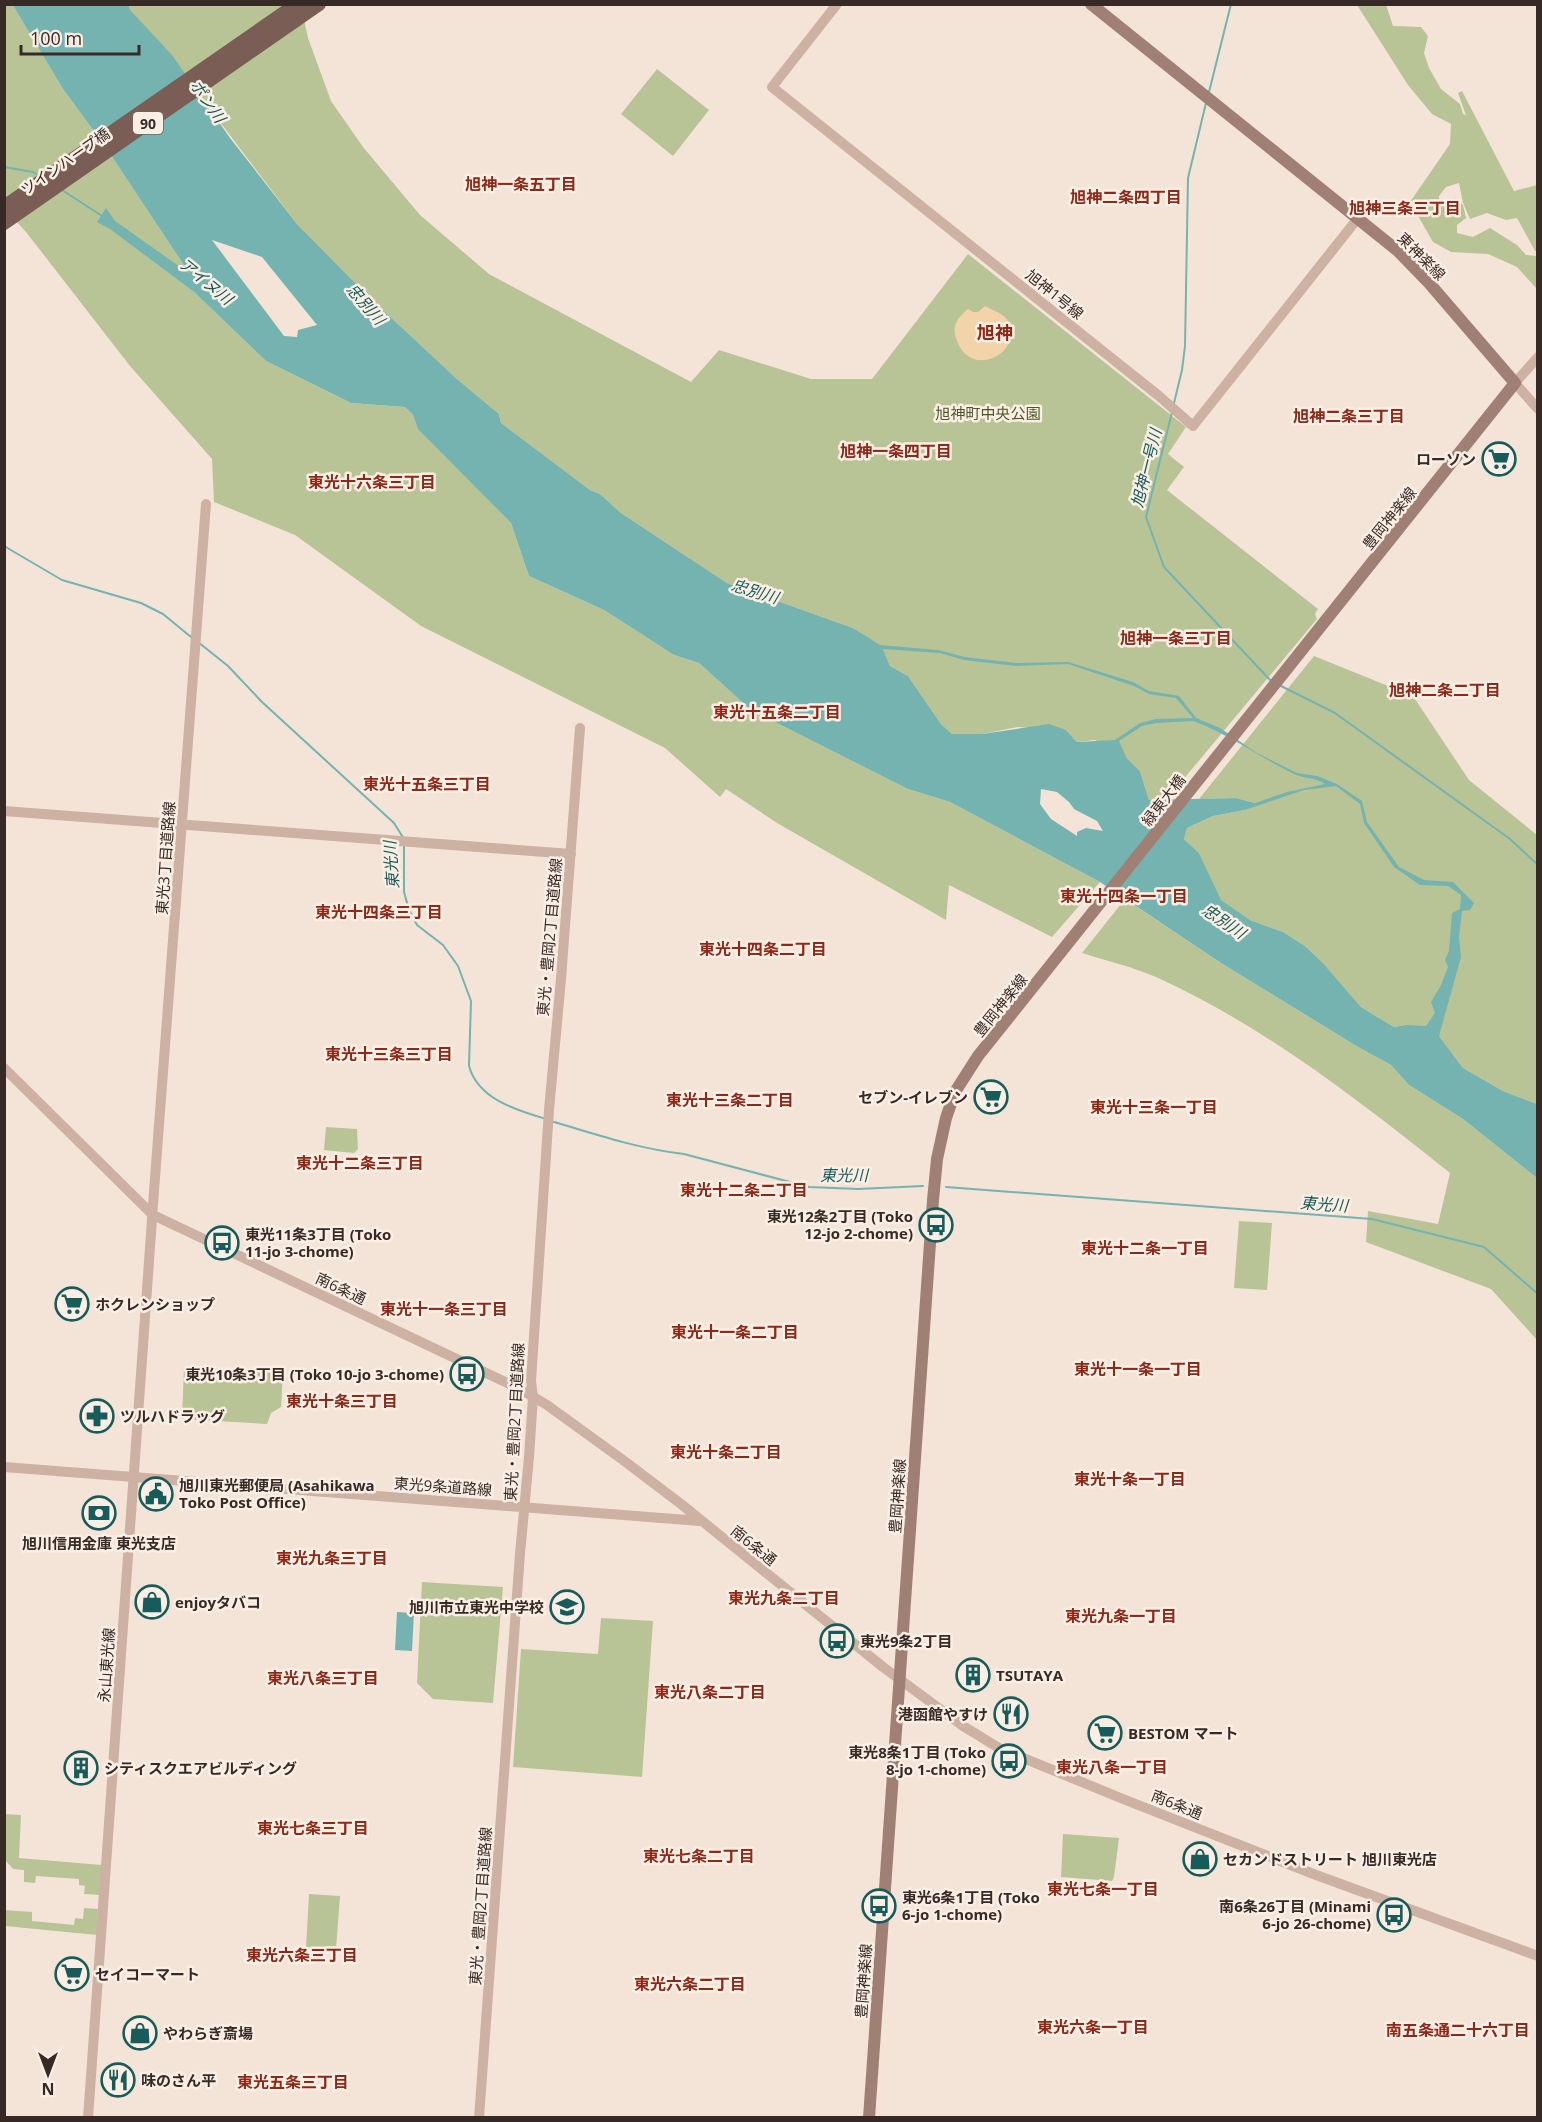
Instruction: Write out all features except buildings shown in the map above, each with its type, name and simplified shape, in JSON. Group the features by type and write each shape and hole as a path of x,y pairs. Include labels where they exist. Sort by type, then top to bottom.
{"main road":[{"name":"90","path":"281,23 297,4"},
{"name":"90","path":"281,23 320,4"},
{"name":"東神楽線","path":"1091,4 1398,251 1429,283 1515,383"},
{"name":"ツインハープ橋","path":"7,213 281,23"},
{"name":"豊岡神楽線","path":"1264,697 1515,383"},
{"name":"緑東大橋","path":"1085,922 1264,697"},
{"name":"豊岡神楽線","path":"869,2118 933,1200 941,1140 955,1092 978,1056 1085,922"}],"street":[{"name":"旭神1号線","path":"837,4 772,87 1193,426 1358,218"},
{"name":"豊岡神楽線","path":"1515,383 1538,357"},
{"name":"東神楽線","path":"1515,383 1538,409"},
{"name":"東光3丁目道路線","path":"153,1215 206,504"},
{"name":"東光・豊岡2丁目道路線","path":"479,2118 533,1396 531,1381 549,1120 580,728"},
{"path":"4,811 571,854"},
{"name":"南6条通","path":"4,1068 153,1215 533,1396 623,1460 963,1726 1016,1755 1316,1875 1538,1956"},
{"name":"永山東光線","path":"88,2118 153,1215"},
{"name":"東光9条道路線","path":"4,1467 701,1521"}],"green space":[{"path":"13,4 63,89 105,146 192,275 193,291 266,361 351,403 405,407 413,415 419,429 511,523 529,576 604,610 674,655 699,663 751,710 908,789 950,802 1100,882 1052,937 949,885 946,920 777,823 726,789 720,797 665,748 421,626 295,535 214,502 212,459 130,366 26,232 5,209 4,5"},
{"name":"旭神町中央公園","path":"77,5 301,5 308,38 331,101 363,147 420,215 489,274 691,382 719,350 811,379 872,379 968,254 1186,427 1168,454 1184,467 1167,490 1318,609 1315,614 1317,619 1167,799 1149,800 1140,771 1126,757 1095,740 1077,742 1066,730 1018,727 982,734 952,734 941,724 908,676 890,666 883,649 853,628 727,583 621,513 600,494 590,490 501,423 499,414 457,379 369,297 297,224 192,85"},
{"path":"1357,5 1386,5 1393,26 1421,27 1428,36 1424,53 1429,68 1441,89 1460,104 1463,114 1466,115 1458,93 1462,91 1514,191 1537,185 1537,251 1517,218 1506,220 1487,213 1470,219 1463,203 1459,183 1446,187 1439,196 1440,207 1455,198 1463,205 1466,218 1457,225 1457,233 1473,237 1490,228 1517,245 1526,255 1537,256 1537,289 1517,267 1488,254 1451,252 1433,242 1410,202 1450,144 1451,124 1432,114 1408,85"},
{"path":"657,69 709,110 673,156 621,114"},
{"path":"1314,656 1413,696 1469,780 1537,835 1537,1104 1503,1091 1463,1068 1439,1036 1406,1025 1394,1027 1361,1007 1305,946 1283,932 1250,920 1220,900 1199,853 1184,839 1187,828 1213,816 1245,810 1256,805 1236,798 1199,799"},
{"path":"1125,899 1221,963 1391,1065 1409,1085 1463,1119 1537,1178 1537,1340 1491,1289 1366,1242 1368,1211 1438,1224 1450,1173 1309,1066 1235,1018 1156,977 1082,953"},
{"path":"326,1127 357,1129 358,1149 354,1153 324,1150"},
{"path":"1239,1221 1272,1223 1267,1290 1234,1288"},
{"path":"184,1367 283,1372 281,1407 271,1413 267,1424 182,1419"},
{"path":"422,1582 503,1587 493,1703 433,1699 417,1683"},
{"path":"601,1618 653,1621 642,1777 513,1767 521,1649 598,1654"},
{"path":"4,1814 21,1815 19,1858 102,1865 100,1895 84,1894 85,1886 79,1885 79,1879 36,1876 35,1883 24,1882 24,1870 13,1869 5,1860"},
{"path":"1063,1834 1119,1838 1112,1881 1061,1877"},
{"path":"309,1894 340,1896 336,1949 306,1947"},
{"path":"84,1908 98,1909 97,1935 5,1926 4,1910 32,1912 32,1921 74,1925 75,1918 83,1919"}],"sand":[{"path":"985,306 1008,321 1011,332 1009,342 1003,351 994,357 984,360 974,359 964,353 955,336 955,327 958,319 968,309 978,312"}],"water":[{"name":"忠別川","path":"13,5 128,5 130,10 172,55 230,138 297,224 369,297 457,379 499,414 501,423 590,490 600,494 621,513 727,583 853,628 880,645 938,650 965,657 1016,663 1068,662 1133,682 1149,691 1179,696 1196,718 1220,728 1257,753 1297,773 1317,776 1337,784 1362,801 1367,822 1399,867 1424,880 1453,882 1474,903 1470,910 1462,911 1459,937 1461,957 1439,1036 1463,1068 1503,1091 1537,1104 1537,1178 1463,1119 1409,1085 1391,1065 1221,963 1100,882 950,802 908,789 751,710 699,663 674,655 604,610 529,576 511,523 418,429 413,415 405,407 351,403 266,361 193,291 110,229 97,222 106,208 115,221 190,274 105,146 63,89","holes":["212,240 262,257 317,325 298,330 297,337 284,336","883,649 940,653 964,660 1016,666 1068,664 1134,686 1149,694 1176,698 1193,718 1156,719 1140,723 1115,740 1077,742 1066,730 1049,724 982,734 952,734 941,724 908,676 890,666","1193,721 1219,732 1294,774 1325,784 1287,792 1255,803 1236,798 1149,800 1140,771 1126,757 1119,741 1142,726","1336,786 1360,804 1364,823 1394,867 1420,885 1448,886 1461,895 1460,909 1452,913 1449,951 1445,960 1448,967 1431,1002 1435,1013 1426,1026 1394,1027 1361,1007 1305,946 1283,932 1250,920 1221,900 1199,853 1184,839 1187,828 1213,816 1245,810 1304,790","1041,789 1057,792 1074,809 1097,821 1103,831 1086,828 1077,832 1077,836 1051,819 1040,804"]},
{"path":"397,1612 414,1613 412,1651 395,1650"}],"waterway":[{"name":"旭神一号川","path":"1209,92 1231,4"},
{"name":"旭神一号川","path":"1174,403 1185,346 1188,178 1206,103"},
{"name":"アイヌ川","path":"4,167 33,172 39,176"},
{"name":"アイヌ川","path":"62,190 102,216"},
{"name":"旭神一号川","path":"1172,412 1146,517 1164,567 1271,681"},
{"name":"東光川","path":"4,546 62,580 141,603 163,614 191,637"},
{"name":"東光川","path":"198,642 228,666 262,702 394,823 404,839"},
{"name":"旭神一号川","path":"1279,685 1335,713 1510,839 1538,865"},
{"name":"東光川","path":"404,844 404,892 409,910 417,925 443,945 458,966 471,1001 469,1066 474,1077 489,1095 500,1102 546,1119"},
{"name":"東光川","path":"551,1121 633,1145 684,1154 809,1187 858,1189 923,1186"},
{"name":"東光川","path":"946,1187 1372,1219 1484,1247 1538,1294"}],"place":[{"name":"ローソン","path":"1499,459"},
{"name":"セブン-イレブン","path":"991,1097"},
{"name":"東光12条2丁目 (Toko 12-jo 2-chome)","path":"936,1225"},
{"name":"東光11条3丁目 (Toko 11-jo 3-chome)","path":"222,1243"},
{"name":"ホクレンショップ","path":"72,1304"},
{"name":"東光10条3丁目 (Toko 10-jo 3-chome)","path":"467,1374"},
{"name":"ツルハドラッグ","path":"97,1416"},
{"name":"旭川東光郵便局 (Asahikawa Toko Post Office)","path":"156,1494"},
{"name":"旭川信用金庫 東光支店","path":"99,1513"},
{"name":"enjoyタバコ","path":"152,1602"},
{"name":"旭川市立東光中学校","path":"567,1607"},
{"name":"東光9条2丁目","path":"837,1641"},
{"name":"TSUTAYA","path":"973,1675"},
{"name":"港函館やすけ","path":"1011,1714"},
{"name":"BESTOM マート","path":"1105,1733"},
{"name":"東光8条1丁目 (Toko 8-jo 1-chome)","path":"1009,1761"},
{"name":"シティスクエアビルディング","path":"81,1768"},
{"name":"セカンドストリート 旭川東光店","path":"1200,1859"},
{"name":"東光6条1丁目 (Toko 6-jo 1-chome)","path":"879,1906"},
{"name":"南6条26丁目 (Minami 6-jo 26-chome)","path":"1394,1915"},
{"name":"セイコーマート","path":"72,1974"},
{"name":"やわらぎ斎場","path":"140,2033"},
{"name":"味のさん平","path":"118,2080"}],"district":[{"name":"旭神一条五丁目","path":"521,184"},
{"name":"旭神二条四丁目","path":"1126,197"},
{"name":"旭神三条三丁目","path":"1405,208"},
{"name":"旭神","path":"995,332"},
{"name":"旭神二条三丁目","path":"1349,416"},
{"name":"旭神一条四丁目","path":"896,451"},
{"name":"東光十六条三丁目","path":"372,482"},
{"name":"旭神一条三丁目","path":"1176,638"},
{"name":"旭神二条二丁目","path":"1445,690"},
{"name":"東光十五条二丁目","path":"777,712"},
{"name":"東光十五条三丁目","path":"427,784"},
{"name":"東光十四条一丁目","path":"1124,896"},
{"name":"東光十四条三丁目","path":"379,912"},
{"name":"東光十四条二丁目","path":"763,949"},
{"name":"東光十三条三丁目","path":"389,1054"},
{"name":"東光十三条二丁目","path":"730,1100"},
{"name":"東光十三条一丁目","path":"1154,1107"},
{"name":"東光十二条三丁目","path":"360,1163"},
{"name":"東光十二条二丁目","path":"744,1190"},
{"name":"東光十二条一丁目","path":"1145,1248"},
{"name":"東光十一条三丁目","path":"444,1309"},
{"name":"東光十一条二丁目","path":"735,1332"},
{"name":"東光十一条一丁目","path":"1138,1369"},
{"name":"東光十条三丁目","path":"342,1401"},
{"name":"東光十条二丁目","path":"726,1452"},
{"name":"東光十条一丁目","path":"1130,1479"},
{"name":"東光九条三丁目","path":"332,1558"},
{"name":"東光九条二丁目","path":"784,1598"},
{"name":"東光九条一丁目","path":"1121,1616"},
{"name":"東光八条三丁目","path":"323,1678"},
{"name":"東光八条二丁目","path":"710,1692"},
{"name":"東光八条一丁目","path":"1112,1767"},
{"name":"東光七条三丁目","path":"313,1828"},
{"name":"東光七条二丁目","path":"699,1856"},
{"name":"東光七条一丁目","path":"1103,1889"},
{"name":"東光六条三丁目","path":"302,1955"},
{"name":"東光六条二丁目","path":"690,1984"},
{"name":"東光六条一丁目","path":"1093,2027"},
{"name":"南五条通二十六丁目","path":"1458,2030"},
{"name":"東光五条三丁目","path":"293,2082"}],"water label":[{"name":"ポン川","path":"208,101"}]}
